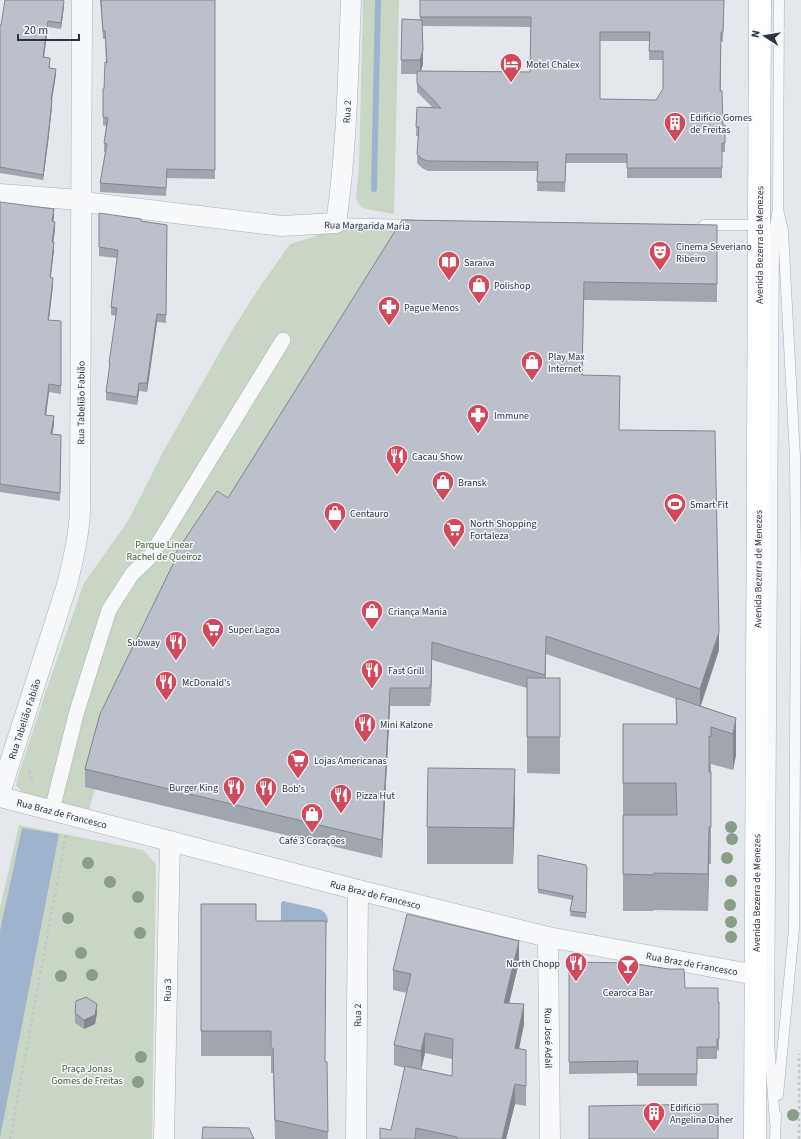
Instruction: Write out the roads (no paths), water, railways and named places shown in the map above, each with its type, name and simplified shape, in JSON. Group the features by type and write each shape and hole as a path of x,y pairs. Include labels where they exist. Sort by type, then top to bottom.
{"main road":[{"name":"Avenida Bezerra de Menezes","path":"755,1139 760,0"}],"street":[{"name":"Rua Tabelião Fabião","path":"0,794 67,585 79,531 82,0"},
{"name":"Rua 2","path":"336,223 340,194 347,108 351,0"},
{"name":"Rua Margarida Maria","path":"0,194 80,200 92,203 282,226 336,223"},
{"path":"60,813 78,711 109,610 132,574 150,557 283,340"},
{"name":"Rua Braz de Francesco","path":"0,797 358,890 548,937 756,975"},
{"name":"Rua 3","path":"164,1139 170,841"},
{"name":"Rua 2","path":"356,1139 358,890"},
{"name":"Rua José Adail","path":"548,937 550,1139"}],"lane":[{"name":"Avenida Bezerra de Menezes","path":"775,1139 768,1035 774,232 778,209 779,0"},
{"name":"Avenida Bezerra de Menezes","path":"775,1122 794,929 796,618 795,457 783,231 778,209"},
{"name":"Rua Margarida Maria","path":"336,223 421,225"},
{"path":"691,225 760,225"}],"water":[{"path":"22,828 59,834 0,1138 0,931"},
{"path":"283,901 319,909 324,912 328,922 323,925 281,921 281,903"}],"waterway":[{"path":"374,189 378,0"}],"place":[{"name":"Motel Chalex","path":"511,84"},
{"name":"Edifício Gomes de Freitas","path":"675,142"},
{"name":"Cinema Severiano Ribeiro","path":"660,272"},
{"name":"Saraiva","path":"449,282"},
{"name":"Polishop","path":"479,304"},
{"name":"Pague Menos","path":"389,326"},
{"name":"Play Max Internet","path":"532,382"},
{"name":"Immune","path":"478,434"},
{"name":"Cacau Show","path":"397,476"},
{"name":"Bransk","path":"443,502"},
{"name":"Smart Fit","path":"675,524"},
{"name":"Centauro","path":"335,532"},
{"name":"North Shopping Fortaleza","path":"454,548"},
{"name":"Criança Mania","path":"372,630"},
{"name":"Super Lagoa","path":"213,648"},
{"name":"Subway","path":"176,662"},
{"name":"Fast Grill","path":"372,690"},
{"name":"McDonald's","path":"166,702"},
{"name":"Mini Kalzone","path":"365,744"},
{"name":"Lojas Americanas","path":"298,780"},
{"name":"Burger King","path":"234,806"},
{"name":"Bob's","path":"266,808"},
{"name":"Pizza Hut","path":"341,814"},
{"name":"Café 3 Corações","path":"312,834"},
{"name":"North Chopp","path":"576,982"},
{"name":"Cearoca Bar","path":"628,986"},
{"name":"Edifício Angelina Daher","path":"654,1132"}],"park label":[{"name":"Parque Linear Rachel de Queiroz","path":"164,550"},
{"name":"Praça Jonas Gomes de Freitas","path":"87,1074"}]}
